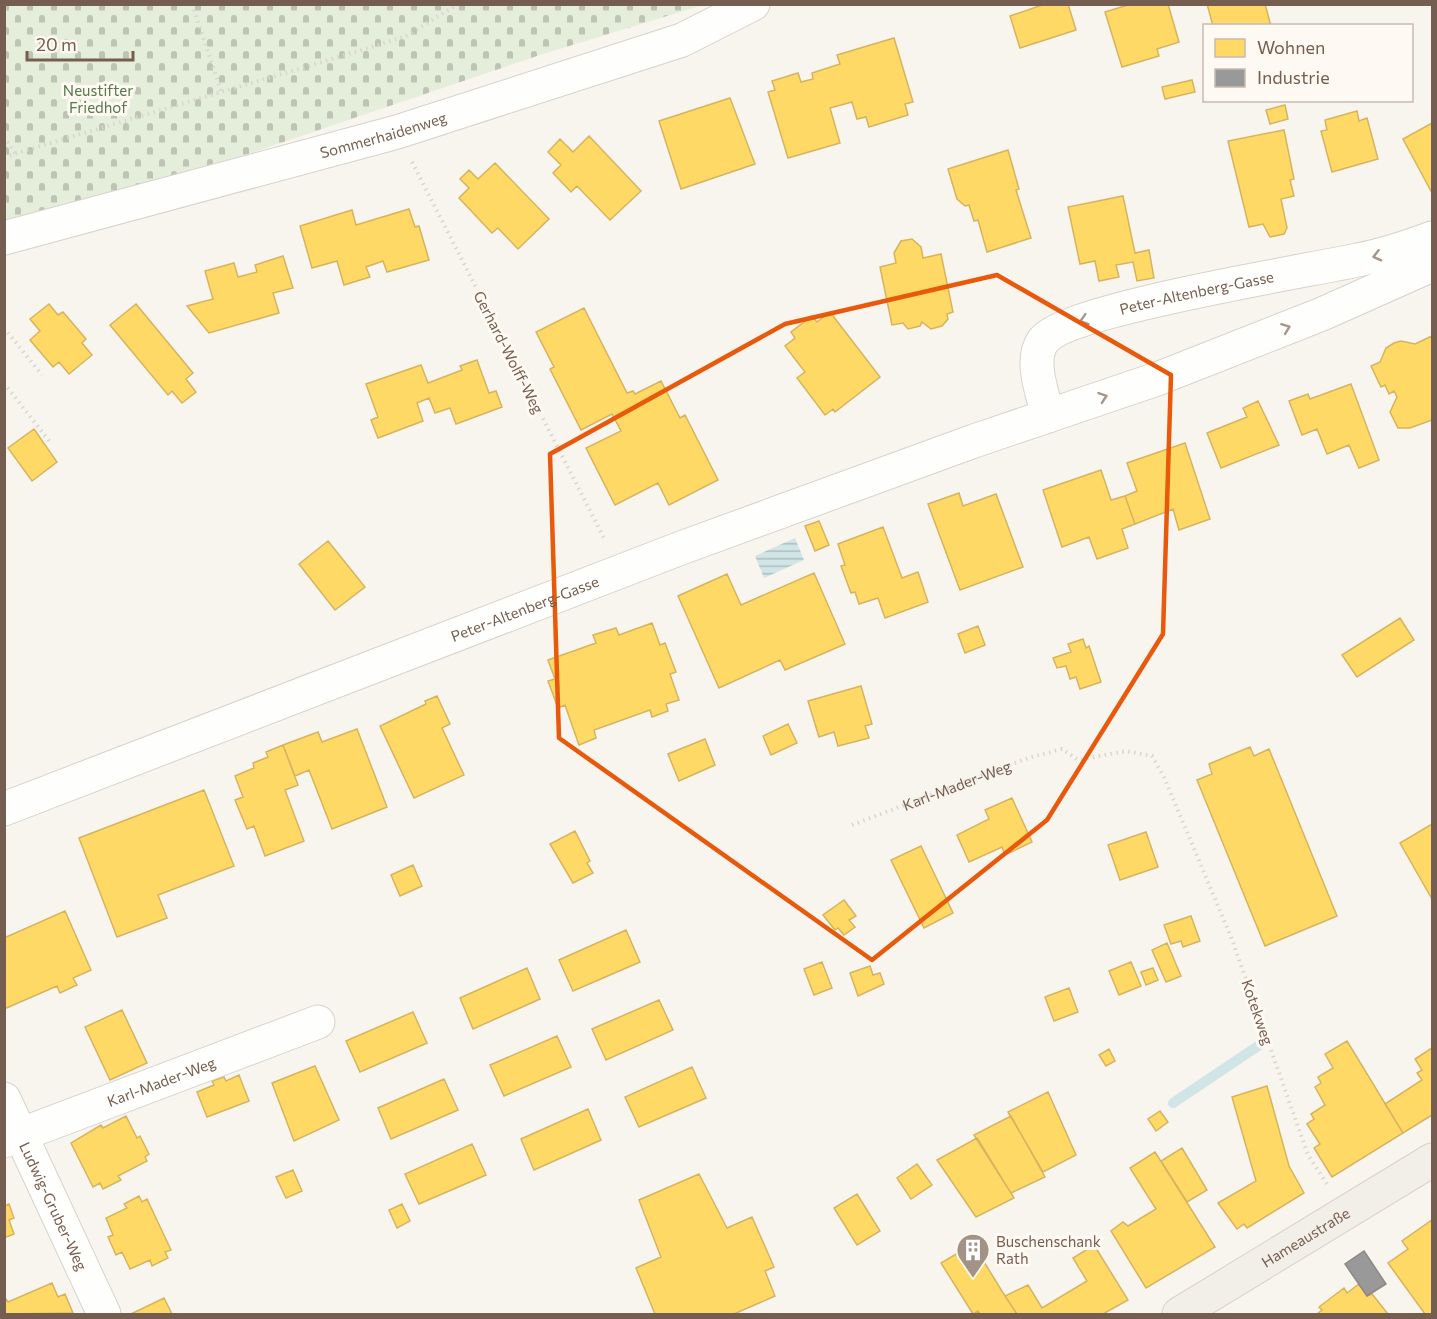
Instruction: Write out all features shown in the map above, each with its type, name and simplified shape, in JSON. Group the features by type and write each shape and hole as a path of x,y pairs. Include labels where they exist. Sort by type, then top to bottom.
{"main road":[{"name":"Hameaustraße","path":"1179,1314 1432,1160"}],"street":[{"name":"Sommerhaidenweg","path":"4,238 397,132 682,40 753,4"},
{"name":"Peter-Altenberg-Gasse","path":"1048,416 1035,357 1043,340 1062,327 1182,295 1359,260 1432,238"},
{"name":"Peter-Altenberg-Gasse","path":"4,809 622,573 681,548 1157,379 1322,314 1432,265"},
{"name":"Karl-Mader-Weg","path":"13,1138 318,1022"},
{"name":"Ludwig-Gruber-Weg","path":"4,1099 13,1138 104,1314"}],"path":[{"path":"192,4 222,94"},
{"path":"4,157 222,94 406,36 458,4"},
{"name":"Gerhard-Wolff-Weg","path":"397,132 622,573"},
{"path":"4,137 15,153"},
{"path":"4,328 42,375"},
{"path":"4,383 50,442"},
{"name":"Kotekweg","path":"1062,749 1078,760 1126,751 1152,756 1231,937 1308,1155 1342,1214"},
{"name":"Karl-Mader-Weg","path":"852,825 1028,758 1062,749"}],"highlighted area":[{"path":"997,275 1171,375 1163,634 1047,820 872,960 559,738 550,454 785,324"}],"green space":[{"name":"Neustifter Friedhof","path":"5,5 703,5 540,55 239,157 5,221"}],"shaded area":[{"path":"795,538 804,560 764,578 755,556"}],"building: Wohnen":[{"path":"1045,4 1068,4 1076,30 1020,48 1010,16"},
{"path":"1131,4 1168,4 1179,42 1157,49 1159,56 1122,67 1105,12"},
{"path":"1207,4 1265,4 1270,24 1212,24"},
{"path":"894,38 913,102 905,104 908,115 869,127 866,117 857,119 852,102 830,108 840,143 788,158 768,92 775,90 772,81 798,73 801,82 813,79 812,73 840,64 837,55"},
{"path":"1192,80 1195,92 1165,99 1162,87"},
{"path":"730,98 755,164 681,189 659,121"},
{"path":"1285,105 1288,119 1270,124 1266,110"},
{"path":"1357,111 1359,121 1367,118 1378,159 1332,172 1321,131 1327,130 1325,120"},
{"path":"1432,123 1432,193 1403,139"},
{"path":"1284,130 1294,179 1290,180 1294,196 1281,199 1287,228 1284,234 1270,237 1263,224 1249,227 1228,141"},
{"path":"589,136 641,191 610,220 577,186 571,192 553,173 561,165 548,152 560,139 573,152"},
{"path":"1008,150 1019,189 1016,190 1031,238 987,252 978,220 974,221 969,205 965,206 957,199 948,169"},
{"path":"495,163 549,219 518,249 498,228 492,233 459,198 469,188 460,179 469,170 478,179"},
{"path":"1123,196 1135,253 1149,250 1154,278 1137,281 1133,262 1116,265 1119,277 1099,281 1095,261 1080,264 1068,207"},
{"path":"409,209 415,227 419,226 429,260 387,272 383,261 366,267 370,277 344,285 337,261 312,268 300,226 352,210 356,225"},
{"path":"912,239 921,247 923,258 941,254 953,312 947,314 948,319 942,326 931,329 922,322 920,326 908,329 903,323 892,325 880,267 896,263 894,253 901,241"},
{"path":"283,256 293,288 273,293 279,313 209,333 187,306 213,299 205,271 234,263 238,277 257,272 255,265"},
{"path":"49,304 58,315 63,312 86,339 82,343 92,355 69,374 59,362 53,367 30,340 40,331 30,319"},
{"path":"136,304 193,373 186,379 196,392 182,403 172,391 168,395 110,325"},
{"path":"584,308 627,393 633,391 635,394 661,381 680,418 685,415 718,480 669,505 658,483 615,505 586,448 621,431 612,414 581,430 550,369 554,367 536,332"},
{"path":"830,312 880,377 835,412 833,409 825,415 797,378 805,372 785,346 795,338 791,332 812,316 817,322"},
{"path":"1432,336 1432,420 1410,428 1398,428 1390,412 1397,397 1394,391 1389,394 1385,385 1381,387 1371,366 1380,362 1386,348 1394,343 1401,341 1415,344"},
{"path":"477,360 489,393 496,391 502,407 456,424 450,408 435,413 429,398 417,403 423,421 378,438 371,420 378,417 366,384 421,365 428,383 462,370 460,366"},
{"path":"1351,384 1379,460 1359,468 1349,445 1327,454 1317,429 1302,435 1289,401 1308,394 1310,399"},
{"path":"1258,401 1279,445 1221,468 1207,433 1247,417 1243,408"},
{"path":"34,429 57,462 32,481 8,448"},
{"path":"1185,443 1210,519 1179,530 1173,509 1135,524 1125,496 1137,491 1127,463"},
{"path":"1101,470 1111,500 1125,496 1135,524 1122,529 1128,548 1097,559 1089,537 1062,547 1043,490"},
{"path":"959,493 963,506 996,494 1023,567 960,590 928,504"},
{"path":"819,521 829,545 815,551 805,526"},
{"path":"883,527 902,578 918,572 928,602 885,618 878,598 859,604 855,592 851,593 841,566 845,565 838,544"},
{"path":"328,541 365,587 335,610 299,564"},
{"path":"814,573 845,644 785,670 780,660 719,688 678,596 727,574 741,605"},
{"path":"1400,618 1414,640 1357,677 1342,655"},
{"path":"652,623 660,645 665,643 676,672 670,674 679,700 666,704 668,711 652,717 650,710 594,730 596,738 579,745 565,705 558,708 548,681 555,679 548,660 596,643 593,635 616,628 619,635"},
{"path":"978,626 985,645 965,653 958,634"},
{"path":"1083,639 1086,648 1089,646 1101,682 1080,689 1076,677 1070,679 1066,666 1057,668 1053,658 1071,652 1068,644"},
{"path":"861,686 872,724 865,726 869,738 838,746 834,732 819,737 808,701"},
{"path":"437,696 450,724 442,728 464,775 414,798 380,726 426,704 425,701"},
{"path":"788,724 797,743 771,755 763,736"},
{"path":"357,729 387,807 332,829 309,770 295,776 283,745 318,732 322,742"},
{"path":"705,739 715,765 679,781 668,754"},
{"path":"283,745 298,785 285,790 304,841 265,856 254,826 247,829 235,800 243,797 235,776 254,768 253,763 268,757 266,752"},
{"path":"1250,747 1254,756 1269,749 1337,916 1265,946 1197,780 1212,774 1209,764"},
{"path":"204,790 234,866 158,895 167,918 117,937 79,838"},
{"path":"1012,798 1032,842 1005,855 1002,847 969,862 957,835 989,819 985,810"},
{"path":"1432,824 1432,899 1400,843"},
{"path":"575,831 590,861 587,863 593,873 573,883 550,844"},
{"path":"1146,832 1158,867 1120,880 1108,845"},
{"path":"921,846 953,913 924,928 891,860"},
{"path":"413,865 422,886 400,896 391,875"},
{"path":"844,900 856,916 849,920 855,927 844,935 838,928 835,930 823,915"},
{"path":"65,911 91,970 73,978 77,985 60,993 57,986 4,1009 4,938"},
{"path":"1191,916 1200,941 1183,947 1181,941 1171,944 1164,925"},
{"path":"626,930 640,962 573,991 559,960"},
{"path":"1167,943 1181,976 1166,982 1152,950"},
{"path":"822,962 832,988 814,995 804,969"},
{"path":"1131,962 1141,986 1119,995 1109,971"},
{"path":"870,966 873,975 880,973 884,984 858,996 850,973"},
{"path":"527,968 540,999 473,1029 460,998"},
{"path":"1153,968 1158,980 1146,985 1141,972"},
{"path":"1069,988 1078,1012 1054,1021 1045,997"},
{"path":"659,1000 673,1030 606,1060 592,1029"},
{"path":"122,1010 147,1063 110,1080 85,1027"},
{"path":"413,1012 427,1043 360,1072 346,1041"},
{"path":"557,1036 571,1067 504,1096 490,1065"},
{"path":"1347,1041 1403,1133 1332,1177 1314,1148 1320,1144 1307,1124 1314,1119 1311,1114 1325,1105 1315,1087 1321,1083 1318,1077 1333,1068 1325,1054"},
{"path":"1432,1048 1432,1115 1403,1133 1385,1104 1422,1080 1417,1073 1422,1070 1415,1059"},
{"path":"1109,1049 1115,1061 1106,1066 1099,1055"},
{"path":"315,1066 339,1120 294,1141 272,1083"},
{"path":"692,1067 706,1098 639,1127 625,1097"},
{"path":"239,1075 249,1101 207,1117 197,1092 214,1085 212,1081 224,1077 226,1081"},
{"path":"444,1079 458,1110 391,1139 378,1108"},
{"path":"1267,1086 1289,1166 1304,1193 1247,1228 1244,1224 1237,1229 1218,1203 1256,1181 1232,1097"},
{"path":"1048,1092 1076,1155 1043,1172 1008,1112"},
{"path":"588,1109 601,1140 534,1170 521,1139"},
{"path":"1160,1111 1168,1122 1156,1131 1148,1119"},
{"path":"126,1116 137,1138 140,1136 149,1154 145,1157 147,1161 118,1176 121,1180 103,1189 100,1183 93,1187 71,1143 101,1125 103,1128"},
{"path":"1011,1116 1045,1177 1011,1193 974,1135"},
{"path":"977,1138 1014,1198 976,1217 937,1160"},
{"path":"472,1144 486,1175 419,1204 405,1174"},
{"path":"1182,1148 1207,1190 1187,1202 1161,1161"},
{"path":"1155,1152 1215,1247 1146,1288 1111,1231 1123,1222 1128,1226 1156,1209 1130,1168"},
{"path":"917,1164 932,1185 911,1199 897,1178"},
{"path":"293,1170 302,1191 286,1198 276,1177"},
{"path":"699,1174 727,1228 752,1217 774,1267 765,1271 775,1296 734,1314 655,1314 636,1268 661,1257 639,1200"},
{"path":"857,1194 880,1231 857,1245 834,1208"},
{"path":"139,1196 142,1202 147,1199 171,1250 165,1252 168,1258 152,1266 150,1260 130,1269 122,1252 116,1255 108,1237 113,1235 106,1218 127,1208 124,1204"},
{"path":"9,1204 14,1218 9,1220 14,1234 4,1238 4,1206"},
{"path":"402,1204 410,1221 397,1228 389,1210"},
{"path":"1432,1220 1432,1314 1425,1314 1388,1263 1408,1249 1402,1241"},
{"name":"Buschenschank Rath","path":"973,1244 1017,1314 980,1314 978,1311 973,1314 941,1263"},
{"path":"1094,1245 1128,1300 1103,1314 1017,1314 1005,1296 1028,1285 1042,1308 1087,1281 1073,1258"},
{"path":"52,1283 58,1297 65,1294 73,1313 4,1314 4,1296 8,1302"},
{"path":"1359,1284 1367,1296 1372,1294 1388,1314 1317,1314 1322,1310 1319,1307 1344,1288 1347,1293"},
{"path":"164,1298 172,1314 131,1314"}],"building: Industrie":[{"path":"1364,1251 1386,1284 1367,1296 1345,1264"}],"waterway":[{"path":"1173,1103 1261,1044"}],"place":[{"name":"Buschenschank Rath","path":"973,1279"}]}
